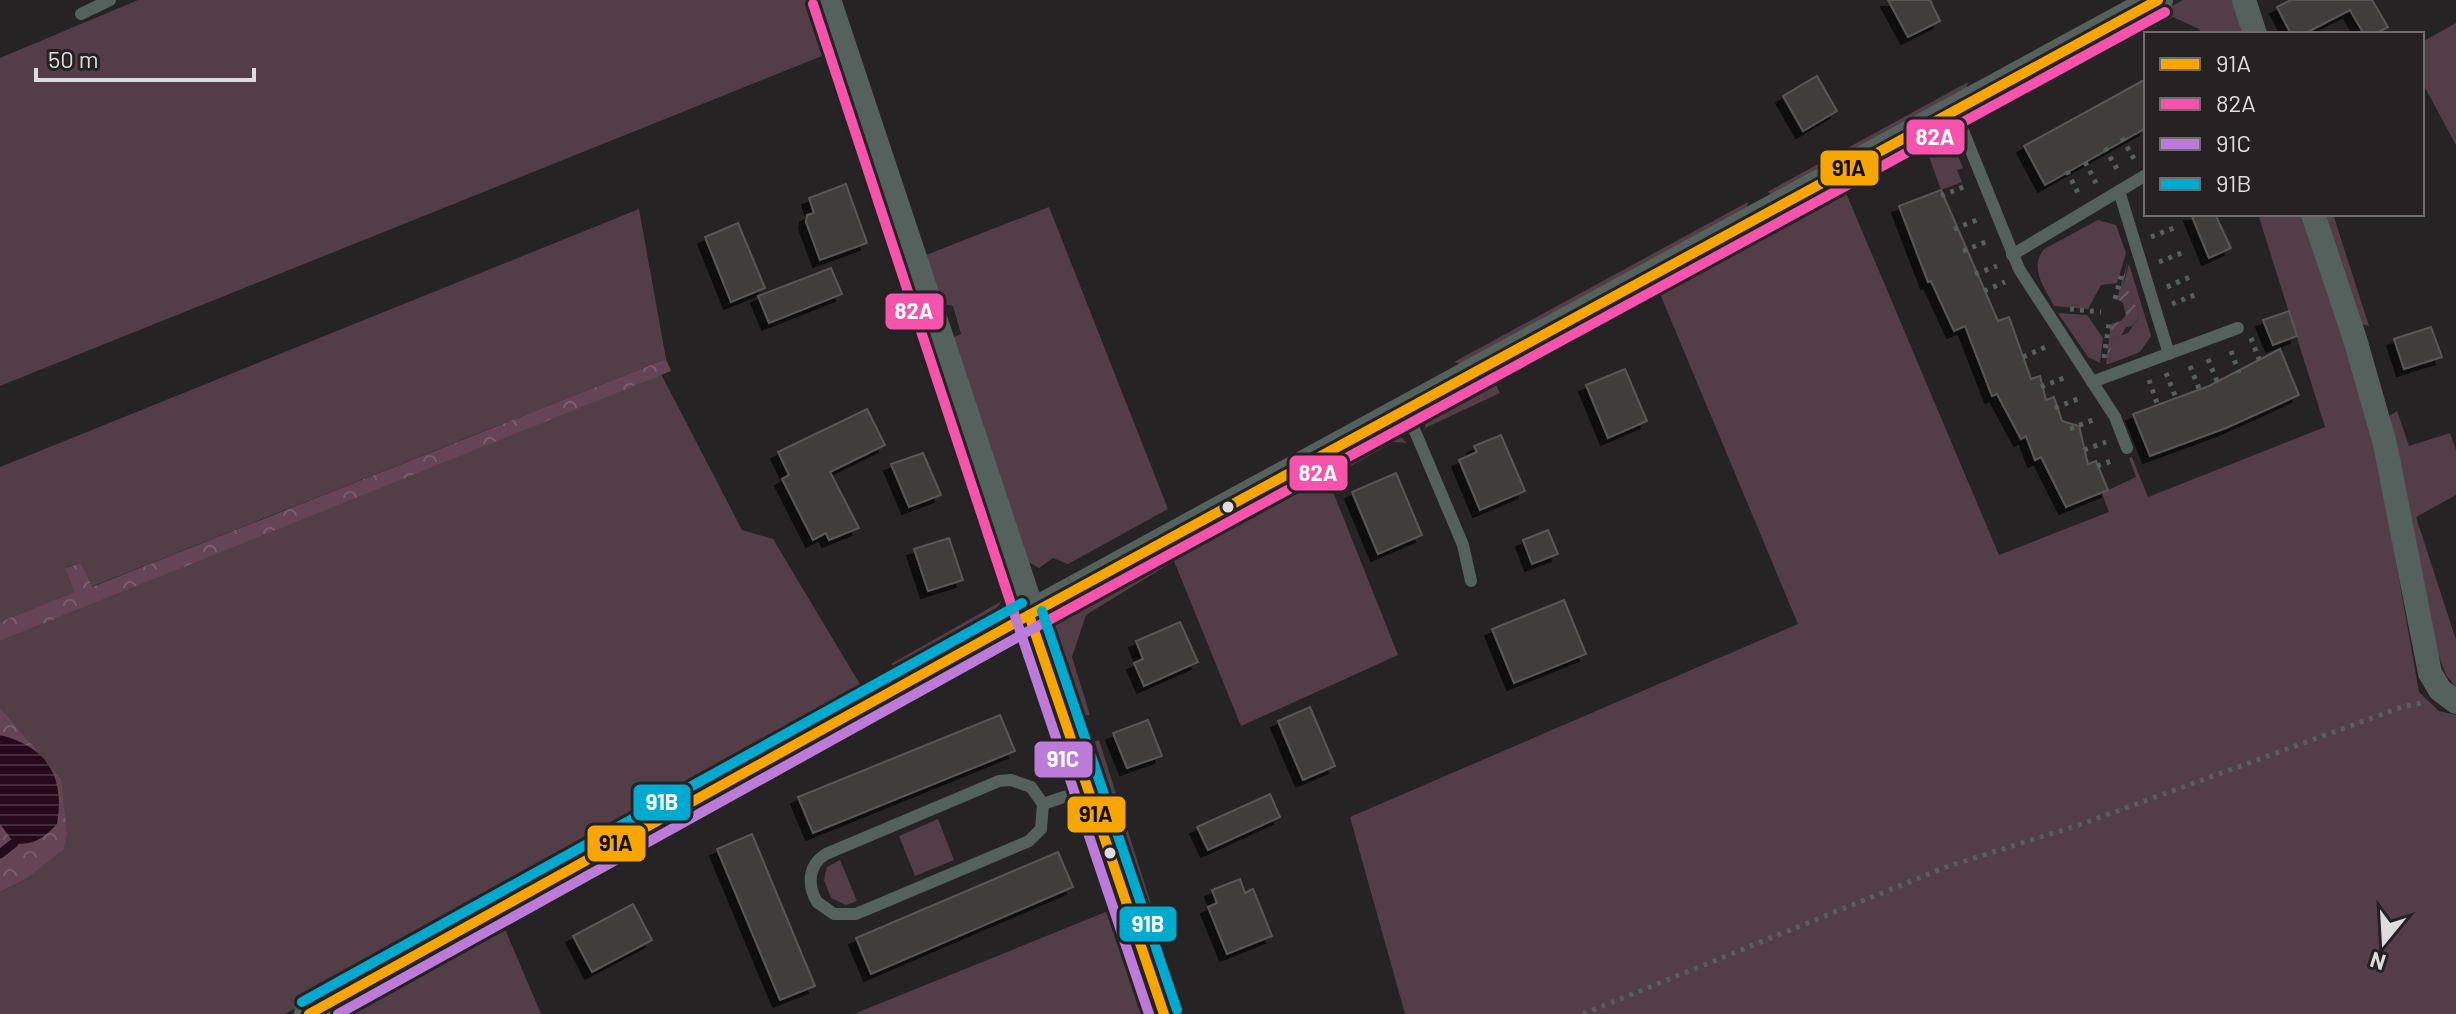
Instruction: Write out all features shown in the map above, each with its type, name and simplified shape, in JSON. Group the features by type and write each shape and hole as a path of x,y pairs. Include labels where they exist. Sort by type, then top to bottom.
{"street":[{"path":"826,0 1164,1014"},
{"path":"309,1014 1029,615 2158,0"},
{"path":"2244,0 2254,32"},
{"path":"2314,216 2355,339 2385,444 2430,673 2453,700"}],"lane":[{"path":"81,14 110,0"},
{"path":"1955,111 2012,255 2032,293 2097,381 2127,448"},
{"path":"2012,255 2119,191 2142,171"},
{"path":"2119,191 2169,354"},
{"path":"2097,381 2238,328"},
{"path":"1406,410 1463,545 1471,581"},
{"path":"999,781 1021,782 1038,794 1043,804 1041,829 1029,841 856,914 834,914 814,896 811,876 819,858 999,781"},
{"path":"1043,804 1088,789"}],"path":[{"path":"2122,138 2142,171"},
{"path":"2105,148 2121,177"},
{"path":"2085,162 2100,189"},
{"path":"2067,171 2081,199"},
{"path":"1941,196 1968,185"},
{"path":"1954,229 1981,219"},
{"path":"2149,238 2176,227"},
{"path":"1963,251 1989,241"},
{"path":"2157,263 2184,252"},
{"path":"1975,274 1999,265"},
{"path":"2164,288 2192,276"},
{"path":"1984,291 2007,281"},
{"path":"2170,305 2197,294"},
{"path":"2097,381 2109,323"},
{"path":"2023,357 2050,345"},
{"path":"2229,345 2239,373"},
{"path":"2206,354 2218,384"},
{"path":"2188,361 2200,391"},
{"path":"2166,370 2176,398"},
{"path":"2041,387 2070,375"},
{"path":"2148,377 2158,406"},
{"path":"2055,408 2084,396"},
{"path":"2070,429 2098,417"},
{"path":"2084,450 2111,439"},
{"path":"1583,1014 1946,867 2079,825 2402,707 2453,700"}],"shaded area":[{"path":"138,0 815,0 832,52 0,386 0,58"},
{"path":"2183,0 2236,0 2245,32 2200,32 2173,17 1975,124 1977,113"},
{"path":"2456,23 2456,145 2424,86 2424,41"},
{"path":"1968,82 1966,91 1776,196 1767,192"},
{"path":"1947,131 1963,168 1957,170 1962,182 1941,190 1927,151 1846,193 1999,555 2109,512 2102,493 2136,477 2129,458 2132,457 2148,497 2325,427 2259,216 2305,216 2374,437 2419,692 2439,711 2456,715 2456,1014 1405,1014 1350,817 1798,624 1658,289"},
{"path":"1748,202 1746,212 1463,365 1454,362"},
{"path":"1049,207 1168,509 1068,564 1053,558 1039,568 1019,557 949,339 961,334 953,306 935,302 921,257"},
{"path":"639,209 666,359 91,587 81,563 66,567 76,592 0,622 0,467"},
{"path":"2324,216 2334,216 2369,326 2361,324"},
{"path":"2098,220 2116,225 2126,253 2117,283 2101,285 2088,309 2054,306 2040,278 2040,256 2044,249"},
{"path":"2128,260 2123,285 2130,293 2130,301 2137,306 2139,317 2132,326 2126,327 2121,336 2112,339 2109,364 2106,364 2111,324 2121,321 2126,315 2123,303 2117,299"},
{"path":"2129,264 2151,336 2140,352 2109,364 2112,339 2128,333 2139,317 2137,306 2130,301 2123,285"},
{"path":"2058,313 2087,315 2103,338 2100,363 2088,357"},
{"path":"661,374 742,530 773,539 864,691 285,1014 0,1014 0,892 24,880 61,779 0,707 0,641"},
{"path":"1493,379 1500,393 1425,428 1426,414"},
{"path":"2397,411 2409,446 2450,433 2456,450 2456,495 2416,517 2456,640 2456,688 2446,675 2436,649 2388,417"},
{"path":"1395,431 1407,443 1393,442 1328,479 1398,655 1241,726 1174,561 1086,615 1072,657 1090,715 1072,717 1050,642 1057,616 1203,534 1206,539 1258,511 1256,506"},
{"path":"1002,601 981,627 903,671 891,664"},
{"path":"0,735 30,747 41,756 55,778 59,807 57,824 33,842 14,843 0,824"},
{"path":"1099,740 1153,910 1141,910 1083,746"},
{"path":"938,819 954,860 915,876 899,836"},
{"path":"840,860 857,901 846,905 831,898 824,880 827,867"},
{"path":"1118,907 1153,1014 854,1014"},
{"path":"502,922 541,1014 336,1014"}],"green space":[{"path":"666,359 671,371 0,641 0,622 75,592 65,568 81,563 92,587"},
{"path":"0,707 61,779 67,834 63,850 24,880 0,892"}],"building":[{"path":"1888,0 1930,0 1940,21 1908,37"},
{"path":"2291,0 2372,0 2388,27 2379,32 2363,32 2350,10 2308,32 2290,32 2277,7"},
{"path":"1817,76 1837,111 1803,131 1783,96"},
{"path":"2144,80 2144,129 2045,185 2024,146"},
{"path":"846,184 867,243 820,260 806,222 807,215 814,213 809,198"},
{"path":"1941,190 1998,321 2009,317 2031,379 2040,376 2046,400 2054,397 2062,421 2079,426 2088,464 2096,461 2108,490 2066,507 2041,457 2035,460 2026,436 2021,439 1997,394 1992,396 1965,326 1954,331 1931,281 1928,282 1899,206"},
{"path":"2192,216 2216,216 2231,248 2209,258"},
{"path":"738,223 765,288 731,302 705,237"},
{"path":"831,268 842,294 769,323 758,296"},
{"path":"2289,311 2297,336 2273,345 2263,320"},
{"path":"2431,327 2442,357 2404,369 2394,339"},
{"path":"2280,349 2299,395 2226,428 2150,456 2133,414 2209,386"},
{"path":"1625,369 1647,421 1608,438 1586,385"},
{"path":"867,409 885,445 830,472 859,528 829,540 826,533 813,540 782,479 789,475 778,452"},
{"path":"1501,435 1525,491 1480,510 1459,460 1477,452 1474,446"},
{"path":"923,453 941,495 909,507 891,464"},
{"path":"1396,473 1422,535 1378,554 1352,492"},
{"path":"1548,530 1558,554 1532,564 1523,540"},
{"path":"949,538 963,580 928,591 914,549"},
{"path":"1564,600 1586,654 1514,683 1492,629"},
{"path":"1180,622 1198,662 1144,686 1134,663 1143,659 1136,641"},
{"path":"1310,707 1335,766 1303,780 1278,721"},
{"path":"1000,715 1015,751 813,833 798,797"},
{"path":"1148,720 1162,756 1127,768 1113,733"},
{"path":"1270,794 1280,817 1208,850 1197,827"},
{"path":"752,834 815,986 780,1000 717,849"},
{"path":"1058,852 1073,887 871,974 856,938"},
{"path":"1240,879 1245,893 1253,889 1272,936 1227,954 1208,907 1217,903 1212,890"},
{"path":"633,904 652,940 592,972 573,936"}],"waterway":[{"path":"0,854 14,843"}],"transit line":[{"name":"91A","path":"309,1014 1029,615 2158,0"},
{"name":"82A","path":"813,4 1016,619"},
{"name":"82A","path":"1036,627 2165,12"},
{"name":"91B","path":"302,1002 1022,603"},
{"name":"91B","path":"1042,611 1177,1010"},
{"name":"91A","path":"1029,615 1164,1014"},
{"name":"91C","path":"1016,619 1149,1014"},
{"name":"91C","path":"338,1014 1036,627"}]}
